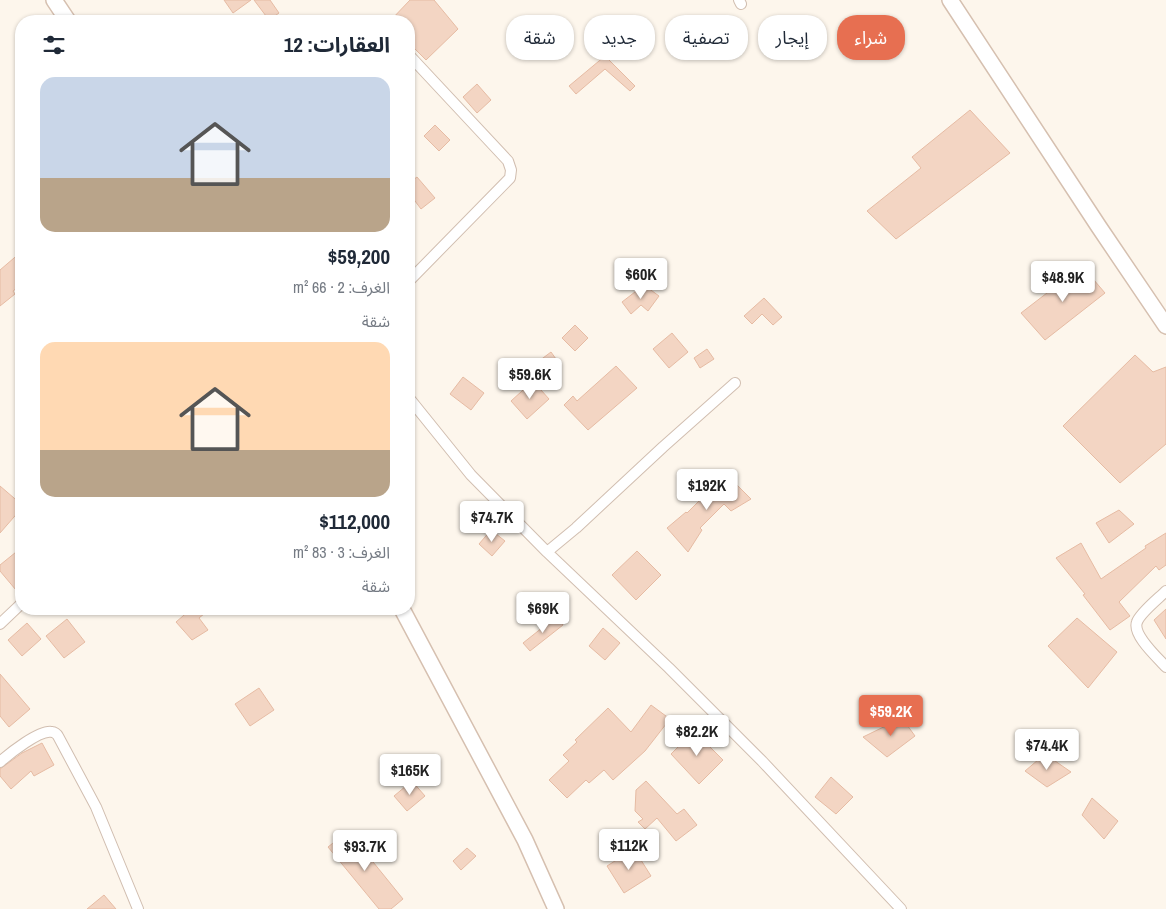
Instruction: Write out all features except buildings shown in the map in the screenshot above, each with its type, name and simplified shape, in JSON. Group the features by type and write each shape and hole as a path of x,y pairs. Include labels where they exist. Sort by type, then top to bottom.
{"street":[{"path":"54,0 64,15"},
{"path":"950,0 1166,326"},
{"path":"415,61 508,161 510,178 415,275"},
{"path":"547,552 576,528 663,446 735,383"},
{"path":"415,405 471,475 547,552 669,668 762,761 902,909"},
{"path":"1166,590 1136,623 1136,631 1166,667"},
{"path":"0,624 15,610"},
{"path":"405,615 524,840 556,909"},
{"path":"0,762 16,748 46,732 52,732 58,736 96,807 138,909"}]}
